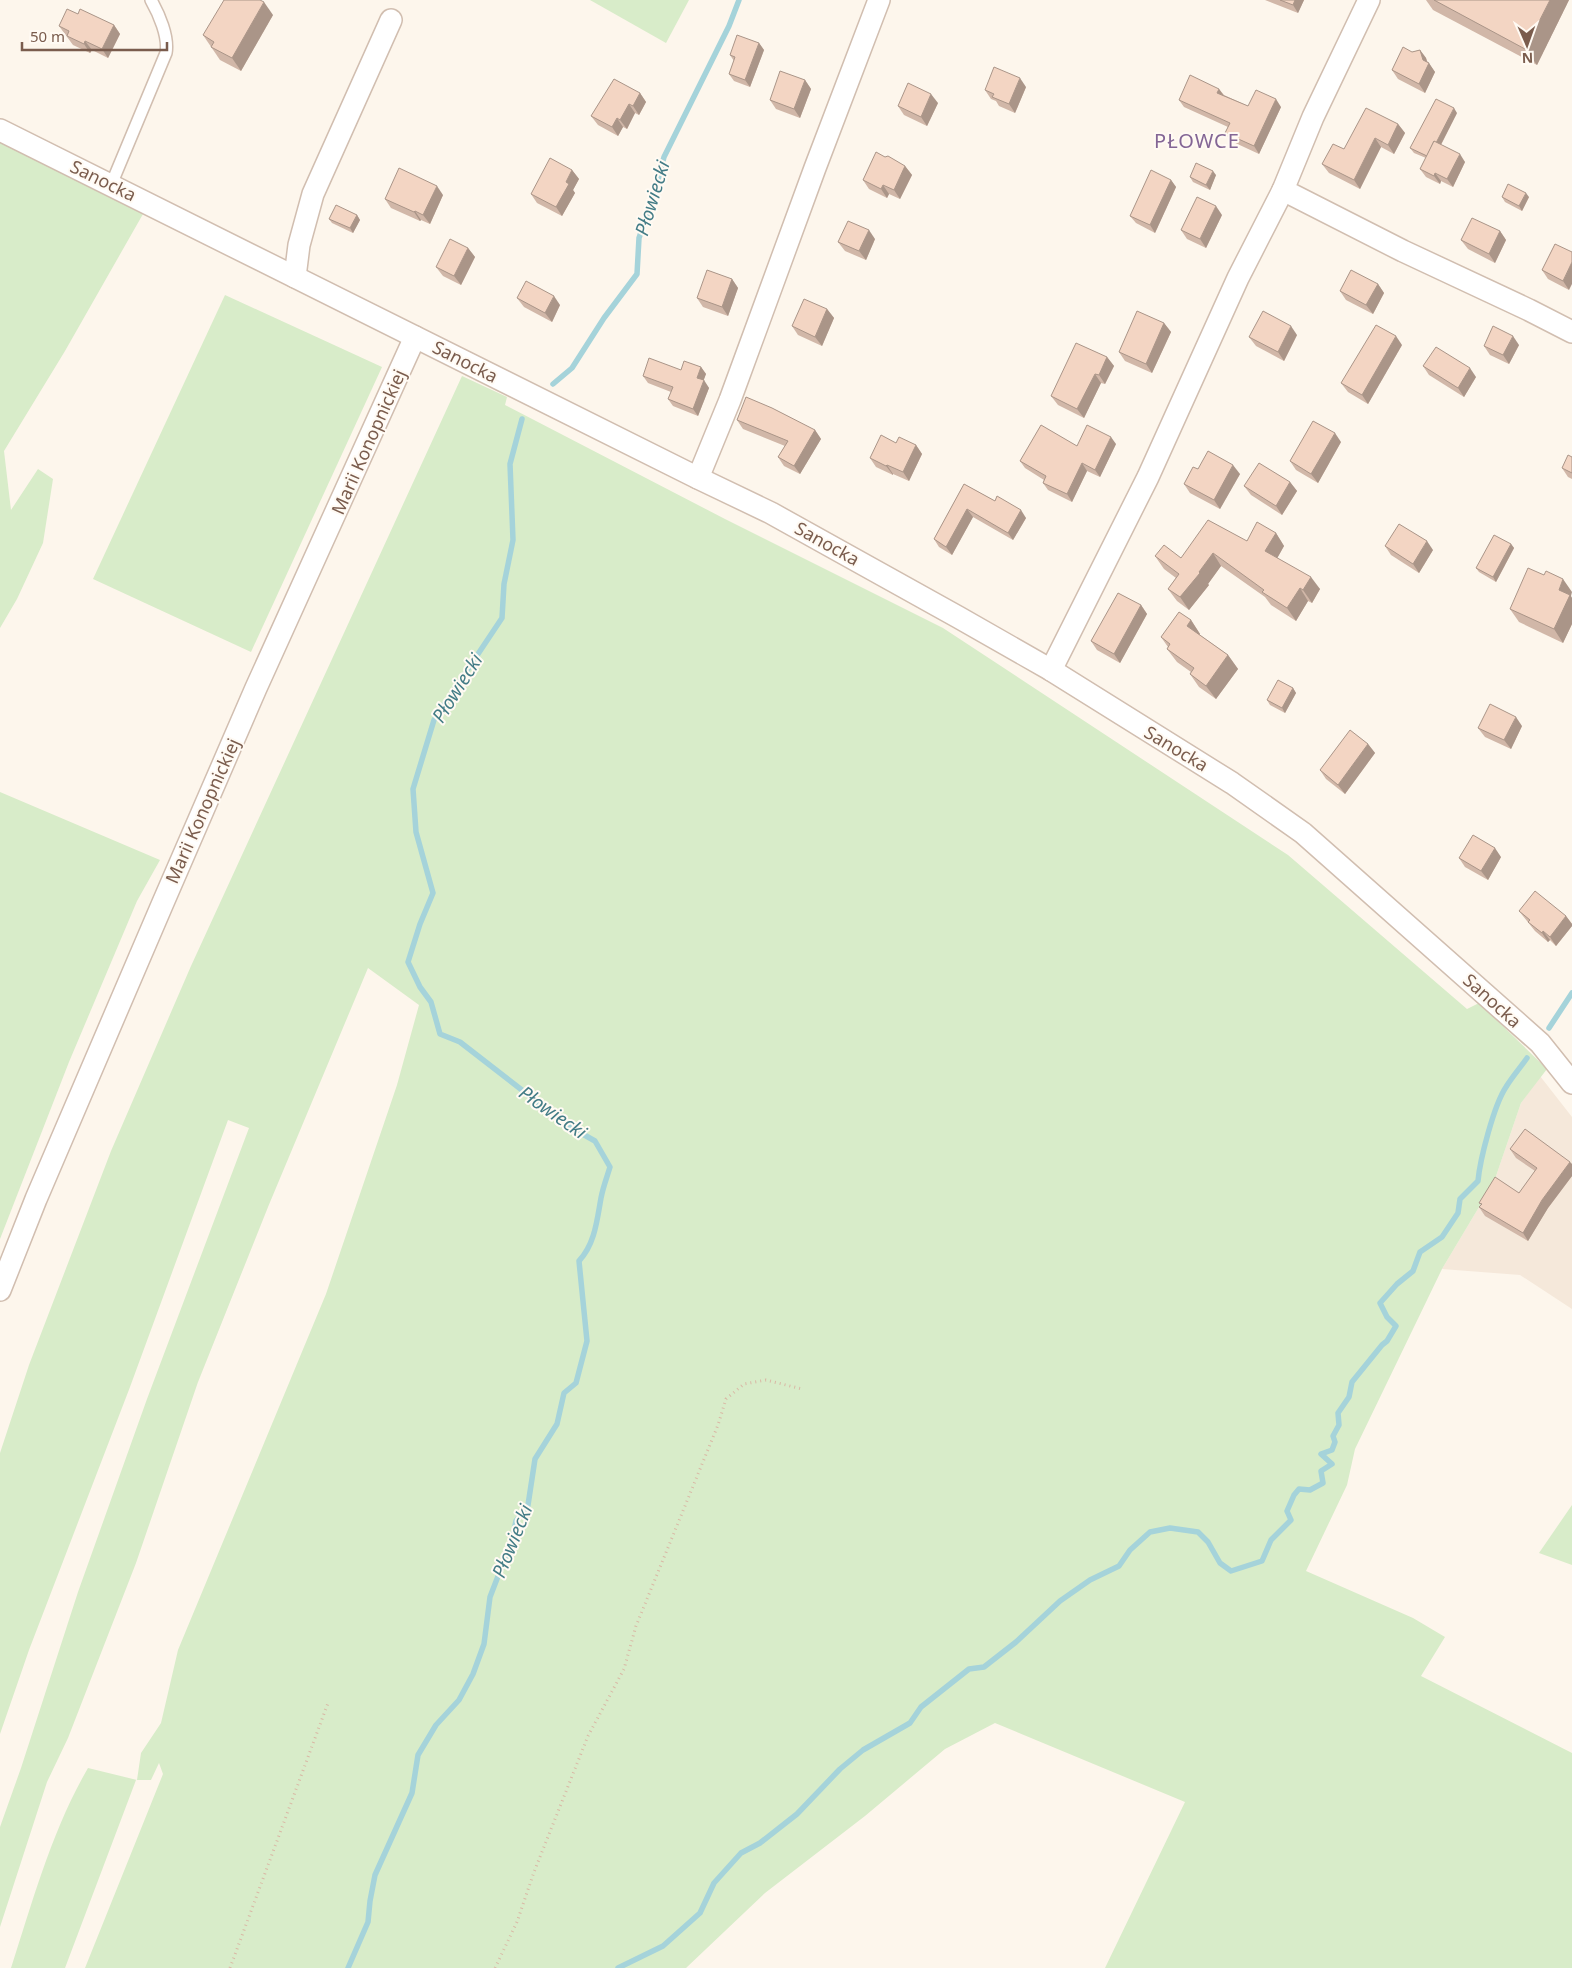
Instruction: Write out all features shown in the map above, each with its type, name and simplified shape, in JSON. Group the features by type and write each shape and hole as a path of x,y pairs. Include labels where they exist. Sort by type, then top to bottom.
{"street":[{"path":"698,478 730,400 814,168 879,0"},
{"path":"1051,670 1148,476 1238,278 1283,190 1316,109 1369,0"},
{"path":"295,278 299,245 313,194 391,20"},
{"name":"Sanocka","path":"0,130 770,513 1051,670 1232,783 1304,833 1540,1043 1572,1083"},
{"path":"1283,190 1403,251 1572,332"},
{"name":"Marii Konopnickiej","path":"0,1290 36,1199 256,688 415,337"}],"lane":[{"path":"111,185 168,46 162,24 150,0"}],"path":[{"path":"495,1968 517,1922 534,1872 588,1736 624,1669 636,1626 718,1426 726,1399 744,1384 766,1380 802,1389"},
{"path":"230,1968 328,1702"}],"shaded area":[{"path":"1540,1076 1572,1117 1572,1309 1520,1275 1442,1269 1494,1182 1521,1103"}],"green space":[{"path":"590,0 689,0 666,43"},
{"path":"0,142 143,214 65,351 4,451 11,510 38,469 53,479 43,543 17,599 0,628"},
{"path":"225,295 382,367 251,652 93,579"},
{"path":"462,376 507,397 505,405 725,519 943,628 1288,855 1467,1009 1479,1003 1547,1069 1521,1103 1494,1182 1442,1269 1355,1449 1347,1485 1306,1571 1413,1618 1445,1637 1421,1676 1572,1753 1572,1968 1105,1968 1185,1802 995,1723 945,1749 865,1816 765,1893 686,1968 85,1968 163,1774 159,1763 151,1780 137,1780 141,1753 161,1723 178,1650 326,1294 397,1085 419,1005 368,968 268,1207 198,1382 136,1563 68,1738 47,1782 0,1927 0,1827 78,1592 147,1399 249,1128 228,1120 130,1387 29,1650 0,1734 0,1453 29,1365 111,1151 191,966"},
{"path":"0,792 160,860 137,901 69,1062 0,1239"},
{"path":"1572,1505 1572,1565 1539,1553"},
{"path":"88,1768 137,1780 65,1968 11,1968 54,1841 75,1792"}],"building":[{"path":"224,0 260,0 264,2 232,58 211,47 214,42 203,35"},
{"path":"1280,0 1295,0 1293,5"},
{"path":"1434,0 1550,0 1525,49"},
{"path":"67,9 78,14 80,9 114,25 102,49 85,41 84,44 67,36 69,31 59,26"},
{"path":"737,35 759,43 745,80 729,74 735,57 730,55"},
{"path":"1403,47 1412,52 1420,50 1423,60 1429,63 1419,84 1392,70"},
{"path":"994,67 1020,78 1009,104 992,97 994,94 985,90"},
{"path":"780,71 805,80 794,109 770,100"},
{"path":"1190,75 1219,89 1217,93 1248,106 1256,90 1276,99 1254,146 1225,133 1230,123 1179,100"},
{"path":"614,79 640,93 633,106 629,104 620,120 617,118 612,127 591,116"},
{"path":"908,83 931,94 921,117 898,106"},
{"path":"1436,99 1454,108 1427,156 1410,148"},
{"path":"1366,108 1398,124 1388,145 1375,138 1354,180 1322,164 1333,144 1344,149"},
{"path":"1434,141 1460,154 1447,179 1435,173 1434,176 1420,169"},
{"path":"876,152 885,157 888,156 905,166 894,190 883,185 881,189 863,180"},
{"path":"550,158 572,170 566,182 569,184 556,207 531,194"},
{"path":"1196,163 1213,171 1206,185 1190,177"},
{"path":"399,168 437,186 423,215 385,199"},
{"path":"1151,170 1171,180 1150,225 1130,216"},
{"path":"1508,184 1526,193 1519,206 1502,197"},
{"path":"1197,197 1216,206 1200,239 1181,230"},
{"path":"336,205 357,215 350,228 329,219"},
{"path":"1472,218 1500,231 1489,254 1461,240"},
{"path":"848,221 869,230 859,251 838,242"},
{"path":"450,239 468,248 454,276 436,267"},
{"path":"1555,244 1572,252 1572,262 1563,281 1542,270"},
{"path":"707,270 732,279 722,307 697,298"},
{"path":"1351,270 1378,284 1366,305 1340,291"},
{"path":"526,281 554,296 545,313 517,298"},
{"path":"804,299 827,309 815,337 792,326"},
{"path":"1137,311 1164,323 1146,364 1119,352"},
{"path":"1263,311 1291,326 1278,352 1249,337"},
{"path":"1376,325 1396,336 1362,395 1341,383"},
{"path":"1493,326 1513,336 1503,355 1484,346"},
{"path":"1076,343 1107,357 1099,375 1095,374 1077,409 1051,396"},
{"path":"1436,347 1470,368 1458,388 1423,366"},
{"path":"649,358 681,370 684,361 701,367 697,378 704,380 693,409 668,399 673,387 643,376"},
{"path":"746,397 815,430 794,466 778,457 788,441 737,420"},
{"path":"1313,421 1335,433 1311,474 1290,461"},
{"path":"1041,425 1077,446 1087,425 1111,437 1095,470 1082,463 1067,494 1043,483 1046,476 1020,461"},
{"path":"881,435 896,443 899,437 916,445 903,472 870,458"},
{"path":"1208,451 1233,465 1214,500 1184,484 1193,467 1198,469"},
{"path":"1568,455 1572,457 1572,473 1562,468"},
{"path":"1259,463 1290,482 1276,506 1244,486"},
{"path":"964,484 995,501 997,496 1021,510 1008,533 967,509 946,547 934,539"},
{"path":"1208,520 1247,541 1257,522 1276,533 1265,551 1311,577 1303,590 1300,588 1287,608 1262,592 1264,590 1213,553 1200,573 1180,597 1168,589 1179,574 1155,556 1164,545 1181,558"},
{"path":"1399,524 1427,541 1413,564 1385,546"},
{"path":"1494,535 1511,544 1493,577 1476,568"},
{"path":"1528,568 1544,575 1546,571 1563,579 1559,590 1570,595 1554,629 1510,609"},
{"path":"1118,593 1141,605 1114,654 1091,641"},
{"path":"1179,612 1191,620 1187,626 1228,655 1206,686 1190,674 1194,668 1167,649 1170,644 1161,637"},
{"path":"1278,680 1293,688 1282,708 1267,700"},
{"path":"1490,704 1516,717 1504,740 1478,728"},
{"path":"1350,730 1368,744 1338,785 1320,770"},
{"path":"1473,835 1495,848 1481,871 1459,858"},
{"path":"1535,891 1566,916 1550,937 1528,922 1530,920 1519,911"},
{"path":"1525,1129 1570,1162 1542,1200 1523,1233 1479,1207 1482,1204 1479,1203 1495,1177 1519,1193 1537,1168 1510,1149"}],"waterway":[{"name":"Płowiecki","path":"553,384 572,368 604,318 637,274 639,238 655,192 664,157 729,26 739,0"},
{"name":"Płowiecki","path":"348,1968 368,1922 375,1875 412,1793 418,1755 436,1725 459,1700 473,1674 484,1644 490,1597 512,1540 516,1521 528,1505 535,1459 557,1424 564,1393 576,1383 587,1341 579,1261 592,1239 610,1167 595,1141 545,1108 460,1042 440,1034 431,1002 420,987 408,962 420,924 433,893 416,832 413,789 434,720 502,618 504,584 513,540 510,464 522,419"},
{"path":"1549,1028 1572,993"},
{"path":"618,1968 663,1946 700,1913 714,1883 741,1853 760,1843 797,1814 840,1769 863,1750 910,1723 921,1707 969,1669 984,1667 1016,1642 1060,1601 1090,1580 1119,1566 1130,1550 1150,1532 1170,1528 1198,1532 1208,1542 1220,1563 1231,1571 1262,1561 1271,1540 1291,1520 1287,1511 1294,1495 1299,1489 1310,1490 1323,1483 1321,1471 1332,1464 1321,1454 1332,1450 1335,1442 1333,1436 1339,1425 1338,1413 1349,1397 1352,1382 1387,1341 1396,1326 1387,1317 1380,1303 1397,1284 1413,1271 1420,1252 1442,1237 1458,1213 1460,1199 1478,1181 1492,1119 1501,1095 1527,1058"}],"district":[{"name":"PŁOWCE","path":"1197,141"}]}
